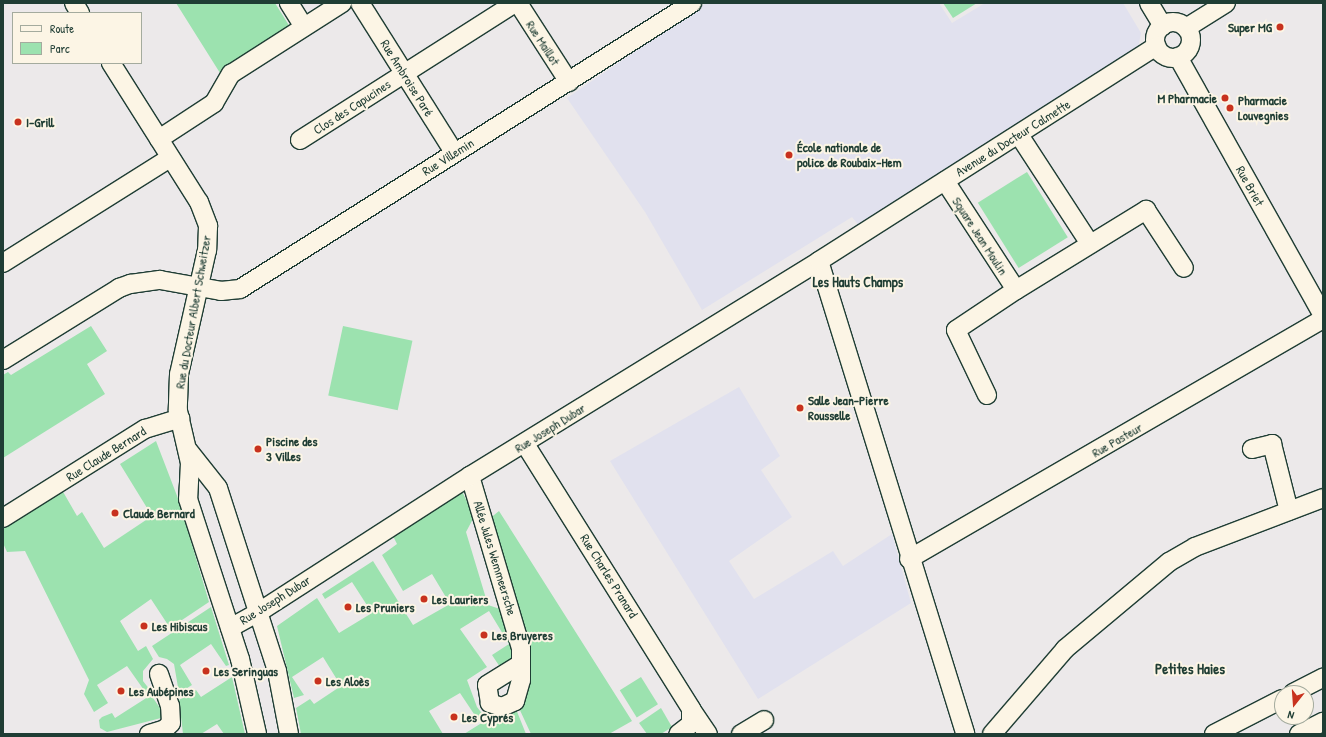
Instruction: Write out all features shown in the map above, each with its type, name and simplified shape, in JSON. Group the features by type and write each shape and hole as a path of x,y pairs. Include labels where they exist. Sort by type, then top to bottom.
{"street":[{"path":"74,3 79,12"},
{"path":"289,3 304,27"},
{"path":"159,139 214,103 231,74 342,3"},
{"name":"Rue Ambroise Paré","path":"360,3 454,152"},
{"name":"Clos des Capucines","path":"300,140 516,3"},
{"name":"Rue Maillot","path":"516,3 569,82"},
{"name":"Rue Villemin","path":"10,356 119,288 130,284 160,280 226,292 240,289 454,152 569,82 692,3"},
{"path":"1149,3 1163,26"},
{"path":"1186,28 1226,3"},
{"path":"1176,23 1186,28 1190,35 1190,44 1186,52 1178,57 1164,56 1156,46 1156,35 1163,26 1176,23"},
{"name":"Avenue du Docteur Calmette","path":"869,228 1018,135 1156,46"},
{"name":"Rue Briet","path":"1178,57 1323,314"},
{"name":"Rue du Docteur Albert Schweitzer","path":"112,64 198,202 208,226 207,250 179,374 180,418 188,450"},
{"path":"1018,135 1090,244"},
{"path":"3,263 170,158"},
{"name":"Square Jean Moulin","path":"945,181 1016,290"},
{"path":"988,395 956,330 1016,290 1146,210 1184,268"},
{"name":"Rue Joseph Dubar","path":"230,628 259,612 470,476 525,444 819,261 869,228"},
{"path":"819,261 909,559 965,734"},
{"name":"Rue Pasteur","path":"909,559 1323,319"},
{"name":"Rue Claude Bernard","path":"3,518 145,429 180,418"},
{"name":"Rue Charles Pranard","path":"525,444 692,714 708,734"},
{"path":"1252,449 1272,444 1289,511"},
{"path":"188,450 218,488 259,612 276,671 289,734"},
{"path":"188,450 188,499 230,628 246,683 257,734"},
{"name":"Allée Jules Wemmeersche","path":"470,476 520,642 520,664"},
{"path":"992,734 1065,650 1169,562 1195,547 1323,498"},
{"path":"149,734 165,729 171,723 170,706 159,674"},
{"path":"1309,685 1323,678"},
{"path":"1214,734 1274,703"},
{"path":"678,734 690,725 692,714"},
{"path":"741,734 764,720"},
{"path":"1299,734 1323,722"}],"shaded area":[{"name":"École nationale de police de Roubaix-Hem","path":"706,3 939,3 952,23 985,3 1123,3 1141,33 1138,48 860,227 852,217 702,310 645,212 567,98"},
{"path":"739,387 780,456 761,470 792,517 729,561 754,599 833,551 843,566 892,534 911,603 758,699 610,461"}],"green space":[{"path":"176,3 275,3 290,27 226,66 220,73"},
{"path":"943,3 977,3 953,18"},
{"path":"1027,172 1068,237 1019,268 978,203"},
{"path":"91,326 107,351 87,364 105,394 3,458 3,375 8,372 11,375"},
{"path":"343,326 412,341 398,410 328,395"},
{"path":"156,441 179,501 209,602 170,628 151,599 120,621 138,651 146,646 153,659 143,671 143,681 150,690 146,693 127,666 97,685 108,703 94,712 84,694 89,680 25,551 7,552 3,543 3,526 62,490 77,516 82,512 104,548 152,516 120,464"},
{"path":"462,491 474,517 466,532 488,605 503,610 514,640 513,657 502,670 492,655 509,644 489,611 460,629 487,667 467,680 477,707 484,716 478,720 460,693 429,711 443,734 301,734 296,708 310,699 314,704 341,686 323,657 292,677 304,695 294,698 277,626 317,598 339,633 372,613 352,582 325,599 322,594 373,561 413,625 450,604 432,574 403,591 382,555 397,544 393,536"},
{"path":"499,511 632,721 609,734 531,734 518,706 523,694 488,520"},
{"path":"211,607 229,665 226,666 211,644 180,665 192,685 179,693 174,664 167,659 159,657 152,646"},
{"path":"232,677 245,734 224,734 217,724 201,734 183,734 179,700 196,690 201,697"},
{"path":"641,677 658,704 637,717 620,690"},
{"path":"151,695 162,711 161,718 107,732 100,728 99,720 102,717 112,713 115,718"},
{"path":"661,708 672,727 661,734 647,734 639,723"},
{"path":"516,709 526,734 464,734 488,719 499,721"}],"place":[{"name":"Super MG","path":"1280,27"},
{"name":"M Pharmacie","path":"1225,98"},
{"name":"Pharmacie Louvegnies","path":"1230,108"},
{"name":"I-Grill","path":"18,122"},
{"name":"École nationale de police de Roubaix-Hem","path":"789,155"},
{"name":"Salle Jean-Pierre Rousselle","path":"800,408"},
{"name":"Piscine des 3 Villes","path":"258,449"},
{"name":"Claude Bernard","path":"115,513"},
{"name":"Les Lauriers","path":"424,599"},
{"name":"Les Pruniers","path":"348,607"},
{"name":"Les Hibiscus","path":"144,626"},
{"name":"Les Bruyeres","path":"484,635"},
{"name":"Les Seringuas","path":"206,671"},
{"name":"Les Aloès","path":"318,681"},
{"name":"Les Aubépines","path":"121,691"},
{"name":"Les Cyprés","path":"454,717"}],"district":[{"name":"Les Hauts Champs","path":"858,282"},
{"name":"Petites Haies","path":"1190,669"}]}
